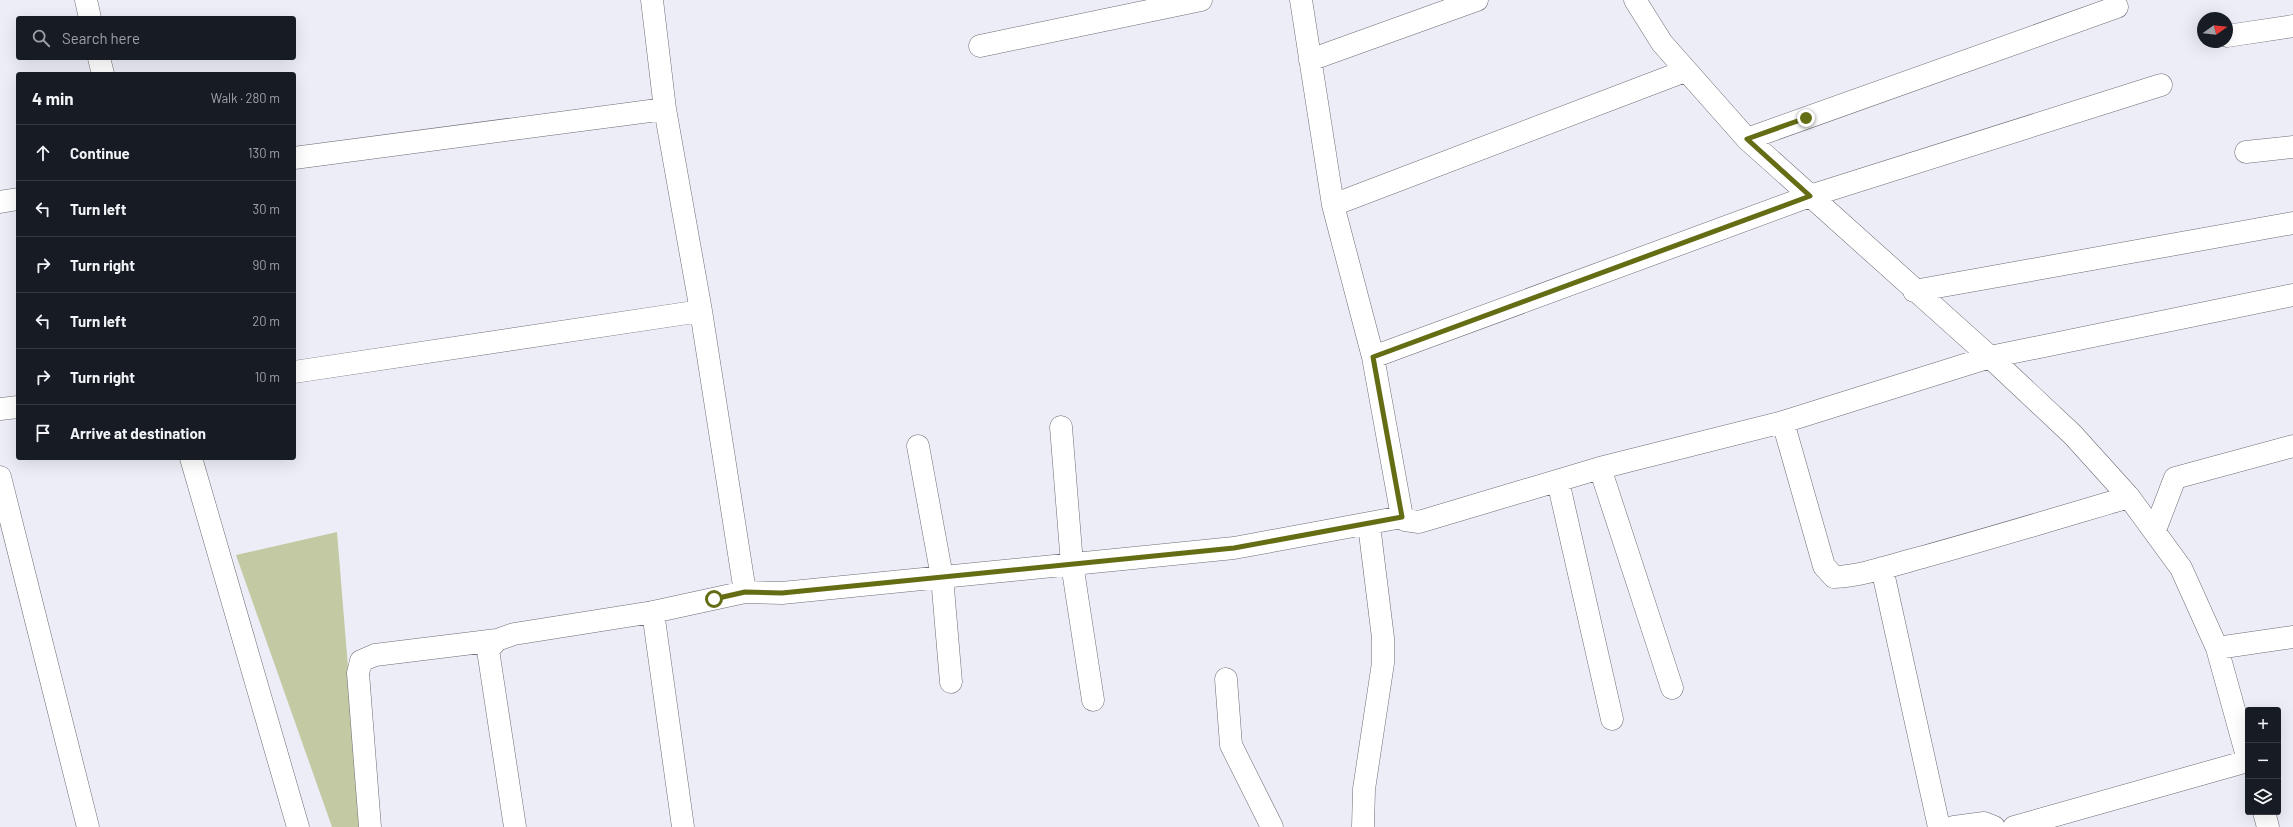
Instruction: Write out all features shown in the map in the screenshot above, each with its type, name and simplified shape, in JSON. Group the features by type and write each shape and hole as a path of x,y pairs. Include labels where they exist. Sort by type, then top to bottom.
{"street":[{"path":"86,0 90,16"},
{"path":"652,0 665,109 700,311 745,592"},
{"path":"980,46 1201,0"},
{"path":"1302,0 1333,205 1373,357 1402,517 1405,520 1419,522 1600,468 1783,422 1990,357 2293,295"},
{"path":"1310,60 1477,0"},
{"path":"1635,0 1662,43 1685,71 1747,139 1914,291 1990,357 2073,435 2129,496 2180,568 2217,648 2245,750"},
{"path":"1747,139 2116,7"},
{"path":"2233,35 2293,26"},
{"path":"100,60 102,72"},
{"path":"1333,205 1685,71"},
{"path":"1373,357 1810,196 2161,85"},
{"path":"296,158 665,109"},
{"path":"2246,152 2293,147"},
{"path":"0,202 16,199"},
{"path":"1914,291 2293,223"},
{"path":"296,372 700,311"},
{"path":"0,409 16,407"},
{"path":"1783,422 1824,566 1834,577 1844,577 1882,568 1981,541 2129,496"},
{"path":"1061,427 1072,564 1093,700"},
{"path":"918,446 942,577 951,682"},
{"path":"2154,530 2176,478 2293,446"},
{"path":"192,460 298,827"},
{"path":"1600,468 1672,688"},
{"path":"0,477 88,827"},
{"path":"1558,481 1612,719"},
{"path":"370,827 358,673 361,661 375,655 497,640 514,634 653,612 745,592 782,593 1234,548 1368,525 1402,517"},
{"path":"1363,827 1364,789 1383,663 1383,638 1368,525"},
{"path":"1882,568 1938,827"},
{"path":"653,612 683,827"},
{"path":"2217,648 2293,637"},
{"path":"497,640 488,650 515,827"},
{"path":"1226,679 1231,745 1272,827"},
{"path":"2014,827 2245,762"},
{"path":"2265,815 2268,827"},
{"path":"1954,827 1984,822 1994,827"}],"green space":[{"path":"337,532 361,827 332,827 236,555"}],"route":[{"path":"714,599 745,592 782,593 1234,548 1368,525 1402,517 1373,357 1810,196 1747,139 1806,118"}]}
